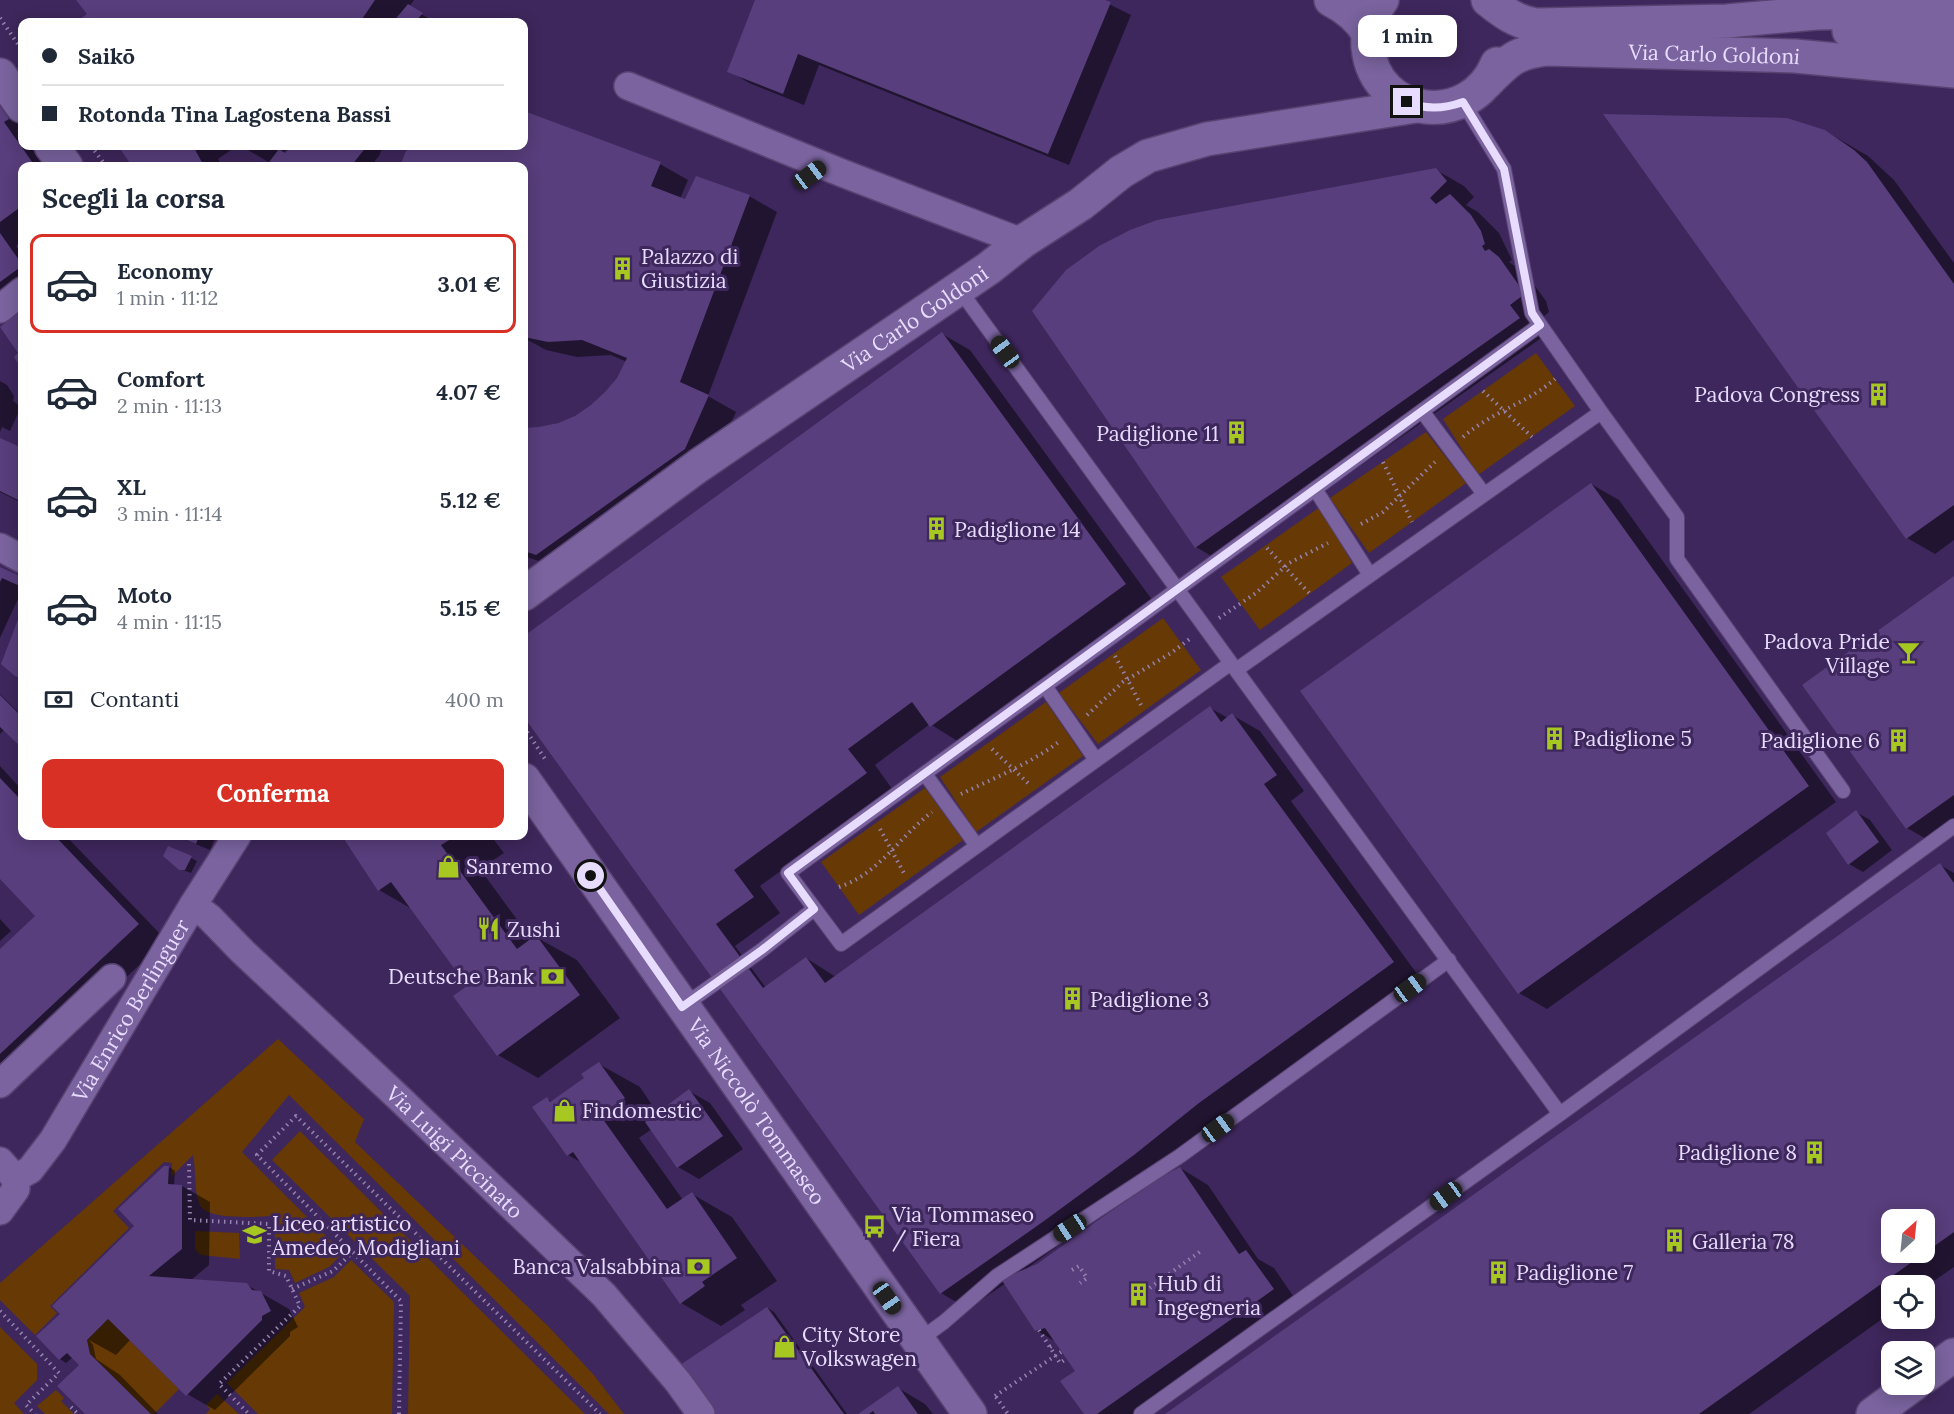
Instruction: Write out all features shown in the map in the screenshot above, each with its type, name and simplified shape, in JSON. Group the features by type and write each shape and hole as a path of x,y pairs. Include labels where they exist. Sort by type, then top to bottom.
{"street":[{"path":"1332,0 1353,14 1368,33"},
{"path":"1382,0 1374,13 1368,33 1369,54 1378,77 1398,98 1416,106"},
{"path":"1475,92 1498,62 1501,38 1496,16 1487,0"},
{"name":"Via Carlo Goldoni","path":"1487,0 1511,18 1536,25 1727,21 1816,13 1954,11"},
{"path":"1727,21 1954,40"},
{"name":"Via Carlo Goldoni","path":"528,591 698,466 959,289 1022,242 1081,204 1121,172 1148,156 1207,139 1416,106 1440,108 1475,92 1513,57 1547,49 1795,56 1954,71"},
{"path":"0,75 18,100"},
{"name":"Via Carlo Goldoni","path":"1337,120 1357,112 1365,105 1375,92 1378,77"},
{"path":"628,86 816,170 1022,242"},
{"path":"0,309 18,294"},
{"path":"0,547 18,557"},
{"name":"Via Niccolò Tommaseo","path":"528,786 918,1341 982,1405"},
{"name":"Via Enrico Berlinguer","path":"8,1169 30,1170 53,1140 193,905 234,840"},
{"name":"Via Luigi Piccinato","path":"193,905 209,917 604,1295 678,1382 701,1414"},
{"path":"0,1084 111,978"},
{"path":"0,1211 16,1189 8,1169"},
{"path":"1935,1369 1954,1355"},
{"path":"1872,1414 1899,1395"}],"lane":[{"path":"1475,92 1504,169 1532,313 1677,517 1677,559 1843,791"},
{"path":"959,289 1560,1114"},
{"path":"1540,325 788,873 841,944 1096,760 1370,575 1601,412"},
{"path":"1422,411 1484,494"},
{"path":"1315,489 1370,575"},
{"path":"1045,686 1096,760"},
{"path":"925,774 977,846"},
{"path":"1141,1414 1560,1114 1954,826"},
{"path":"682,1007 762,950 814,909"},
{"path":"918,1341 944,1322 997,1276 1180,1156 1449,960"}],"path":[{"path":"0,18 18,44"},
{"path":"1456,442 1503,409 1533,397 1556,379"},
{"path":"1483,390 1532,437"},
{"path":"1352,529 1383,512 1443,454"},
{"path":"1383,462 1412,522"},
{"path":"1240,604 1302,555 1337,538"},
{"path":"1265,546 1310,594"},
{"path":"1081,722 1127,678 1183,644"},
{"path":"1114,654 1144,711"},
{"path":"953,797 1045,752 1063,738"},
{"path":"987,744 1035,789"},
{"path":"839,887 863,877 921,821 939,807"},
{"path":"877,822 908,880"},
{"path":"399,1414 401,1301 257,1155 296,1116 600,1414"},
{"path":"189,1164 190,1220 268,1224 269,1271 286,1276 300,1306 219,1384 249,1414"},
{"path":"1140,1295 1201,1251"},
{"path":"292,1289 333,1271 353,1252"},
{"path":"1080,1283 1087,1278 1083,1272 1078,1265 1072,1270 1079,1266 1088,1278 1080,1283"},
{"path":"0,1311 59,1373 26,1404 35,1414"},
{"path":"1039,1330 1060,1363 1066,1359"},
{"path":"1050,1347 1055,1344"},
{"path":"982,1405 1061,1352"},
{"path":"71,1407 78,1414"}],"shaded area":[{"path":"1536,353 1575,406 1478,475 1443,419"},
{"path":"1426,432 1466,483 1369,553 1330,498"},
{"path":"1320,507 1352,563 1260,630 1221,577"},
{"path":"1163,618 1201,670 1098,744 1059,693"},
{"path":"1046,702 1083,756 976,832 940,777"},
{"path":"925,788 963,840 859,915 821,862"},
{"path":"278,1039 364,1119 355,1142 549,1327 593,1374 624,1414 609,1414 289,1095 242,1152 343,1253 329,1267 295,1283 289,1270 275,1269 275,1216 233,1217 211,1213 203,1209 197,1197 193,1155 171,1177 172,1163 164,1162 113,1211 129,1228 50,1306 57,1313 35,1335 0,1300 0,1283"},
{"path":"300,1131 585,1414 408,1414 410,1296 272,1160"},
{"path":"195,1231 239,1233 240,1259 201,1255 195,1249"},
{"path":"351,1260 394,1302 392,1414 258,1414 227,1383 305,1307 299,1293 334,1277"},
{"path":"108,1319 179,1389 154,1414 151,1414 90,1354 87,1340"},
{"path":"0,1327 37,1364 37,1380 14,1403 24,1414 0,1414"},
{"path":"56,1390 64,1398 61,1401 74,1414 45,1414 37,1406"},
{"path":"217,1394 239,1414 206,1414 210,1409 206,1405"}],"building":[{"path":"76,0 375,0 363,18 82,18 87,14"},
{"path":"755,0 1105,0 1111,2 1048,154 798,54 783,94 727,72"},
{"path":"408,4 423,13 419,18 396,18"},
{"path":"0,106 9,119 4,122 18,142 18,150 24,150 32,162 18,162 18,209 0,222"},
{"name":"Palazzo di Giustizia","path":"528,112 661,162 651,186 685,199 696,176 750,195 680,382 709,395 685,449 536,555 528,552 528,428 558,423 575,416 591,405 617,378 627,358 582,340 548,342 528,338 528,162 402,162 406,150 528,150"},
{"name":"Padova Congress","path":"1603,114 1787,118 1825,130 1867,162 1954,284 1954,505 1906,539"},
{"path":"121,150 195,150 202,162 129,162"},
{"path":"278,150 285,153 288,150 364,150 354,162 269,162"},
{"name":"Padiglione 11","path":"1436,168 1447,181 1430,198 1436,204 1450,194 1471,215 1481,231 1485,244 1482,246 1485,251 1489,249 1499,257 1518,284 1522,296 1510,305 1520,318 1195,548 1032,311 1066,270 1099,246 1130,230 1157,220"},
{"path":"0,233 18,259 18,269 0,282"},
{"path":"18,313 18,353 0,327"},
{"path":"942,332 1126,584 930,727 912,702 848,749 867,773 734,870 754,897 716,924 763,988 806,957 825,983 1210,706 1221,722 1232,713 1277,775 1264,784 1394,962 1199,1103 1134,1155 1044,1221 940,1294 528,723 528,633"},
{"path":"0,438 18,446 18,500 0,491"},
{"name":"Padiglione 5","path":"1591,483 1809,786 1518,994 1300,691"},
{"path":"0,567 18,575 18,585 2,578 0,582"},
{"name":"Padiglione 6","path":"1954,576 1954,795 1906,829 1802,685"},
{"path":"18,619 18,677 1,664"},
{"path":"0,695 18,713 18,744 0,727"},
{"path":"0,778 18,797 18,840 59,840 139,924 0,1054 0,949 35,916 0,879"},
{"path":"1856,810 1879,842 1848,865 1826,833"},
{"path":"345,840 449,840 441,845 517,949 536,935 580,995 497,1056 453,996 467,986 391,882 378,891"},
{"path":"168,846 192,856 185,870 179,870 163,856"},
{"path":"1940,863 1954,883 1954,1232 1935,1246 1935,1209 1881,1209 1881,1263 1911,1263 1894,1275 1881,1275 1881,1284 1699,1414 1165,1414"},
{"path":"599,1062 625,1098 600,1115 667,1209 692,1192 737,1258 702,1282 705,1286 680,1304 573,1152 567,1156 532,1107 547,1097 550,1102 584,1078 581,1074"},
{"path":"689,1089 723,1136 677,1168 645,1122"},
{"path":"164,1166 169,1166 168,1184 182,1185 182,1249 149,1276 247,1283 252,1290 261,1291 271,1311 262,1316 262,1320 186,1396 108,1319 87,1340 90,1354 151,1414 85,1414 57,1386 79,1365 67,1353 59,1360 36,1336 60,1314 52,1306 134,1226 118,1209"},
{"name":"Hub di Ingegneria","path":"1180,1167 1239,1254 1246,1250 1274,1289 1097,1414 1084,1414 1060,1381 1075,1371 1045,1328 1035,1331 1001,1279 1037,1264 1104,1216"},
{"path":"767,1307 844,1414 716,1414 680,1365"},
{"path":"898,1386 918,1414 875,1414 873,1411 869,1414 858,1414"}],"place":[{"name":"Palazzo di Giustizia","path":"623,268"},
{"name":"Padova Congress","path":"1878,394"},
{"name":"Padiglione 11","path":"1237,433"},
{"name":"Padiglione 14","path":"936,529"},
{"name":"Padova Pride Village","path":"1908,653"},
{"name":"Padiglione 5","path":"1555,738"},
{"name":"Padiglione 6","path":"1898,740"},
{"name":"Sanremo","path":"448,866"},
{"name":"Zushi","path":"489,929"},
{"name":"Deutsche Bank","path":"552,976"},
{"name":"Padiglione 3","path":"1072,999"},
{"name":"Findomestic","path":"564,1110"},
{"name":"Padiglione 8","path":"1815,1152"},
{"name":"Via Tommaseo / Fiera","path":"874,1226"},
{"name":"Liceo artistico Amedeo Modigliani","path":"254,1235"},
{"name":"Galleria 78","path":"1674,1241"},
{"name":"Banca Valsabbina","path":"699,1266"},
{"name":"Padiglione 7","path":"1498,1272"},
{"name":"Hub di Ingegneria","path":"1139,1295"},
{"name":"City Store Volkswagen","path":"784,1346"}],"route":[{"path":"591,876 682,1007 762,950 814,909 788,873 1540,325 1532,313 1504,169 1463,102 1448,107 1432,108 1407,102"}]}
